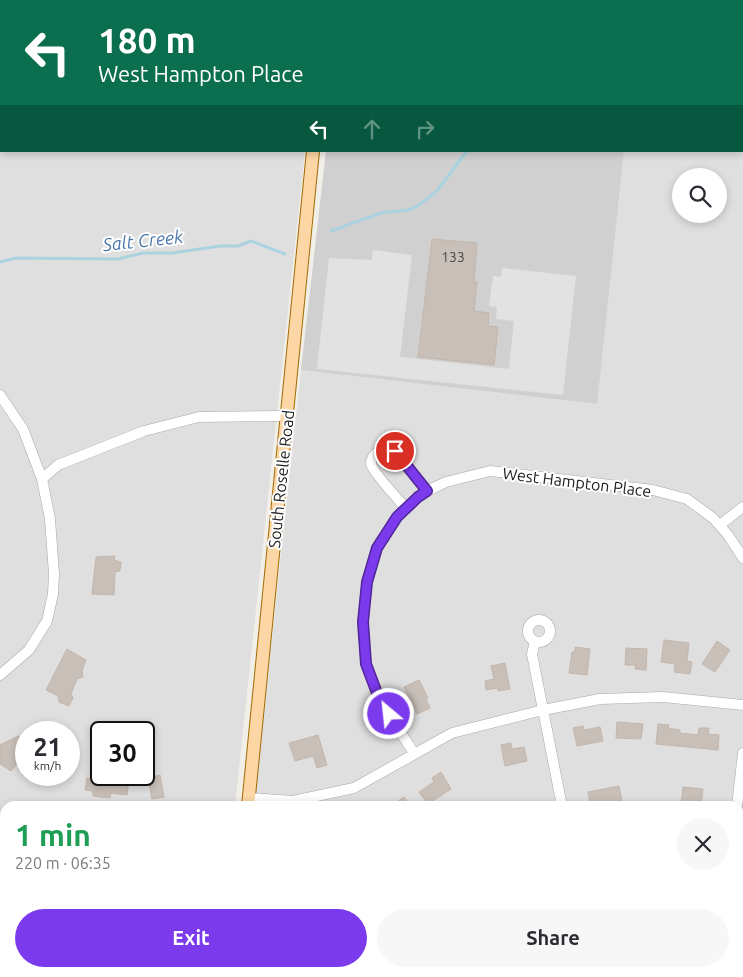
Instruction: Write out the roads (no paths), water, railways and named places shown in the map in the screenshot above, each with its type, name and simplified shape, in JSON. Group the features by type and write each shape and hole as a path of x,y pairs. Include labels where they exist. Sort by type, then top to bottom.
{"main road":[{"name":"South Roselle Road","path":"248,801 313,152"}],"street":[{"path":"0,395 23,429 42,479 50,519 54,574 53,594 47,621 29,650 0,675"},
{"path":"42,479 58,465 144,431 199,417 287,416"},
{"path":"406,508 371,465 372,458 377,452 386,449 395,451 427,491"},
{"name":"West Hampton Place","path":"414,753 380,701 366,664 363,622 367,582 377,548 397,517 427,491 446,482 490,471 653,490 687,499 713,518 739,544 743,558"},
{"path":"720,525 743,507"},
{"path":"535,642 532,654 561,801"},
{"path":"270,801 293,800 354,788 452,733 543,710 600,699 663,696 743,705"},
{"path":"738,801 743,753"}],"waterway":[{"name":"Salt Creek","path":"331,231 381,213 409,210 417,206 436,192 466,152"},
{"name":"Salt Creek","path":"0,262 16,258 118,259 143,253 172,253 220,246 238,246 251,241 285,254"}]}
